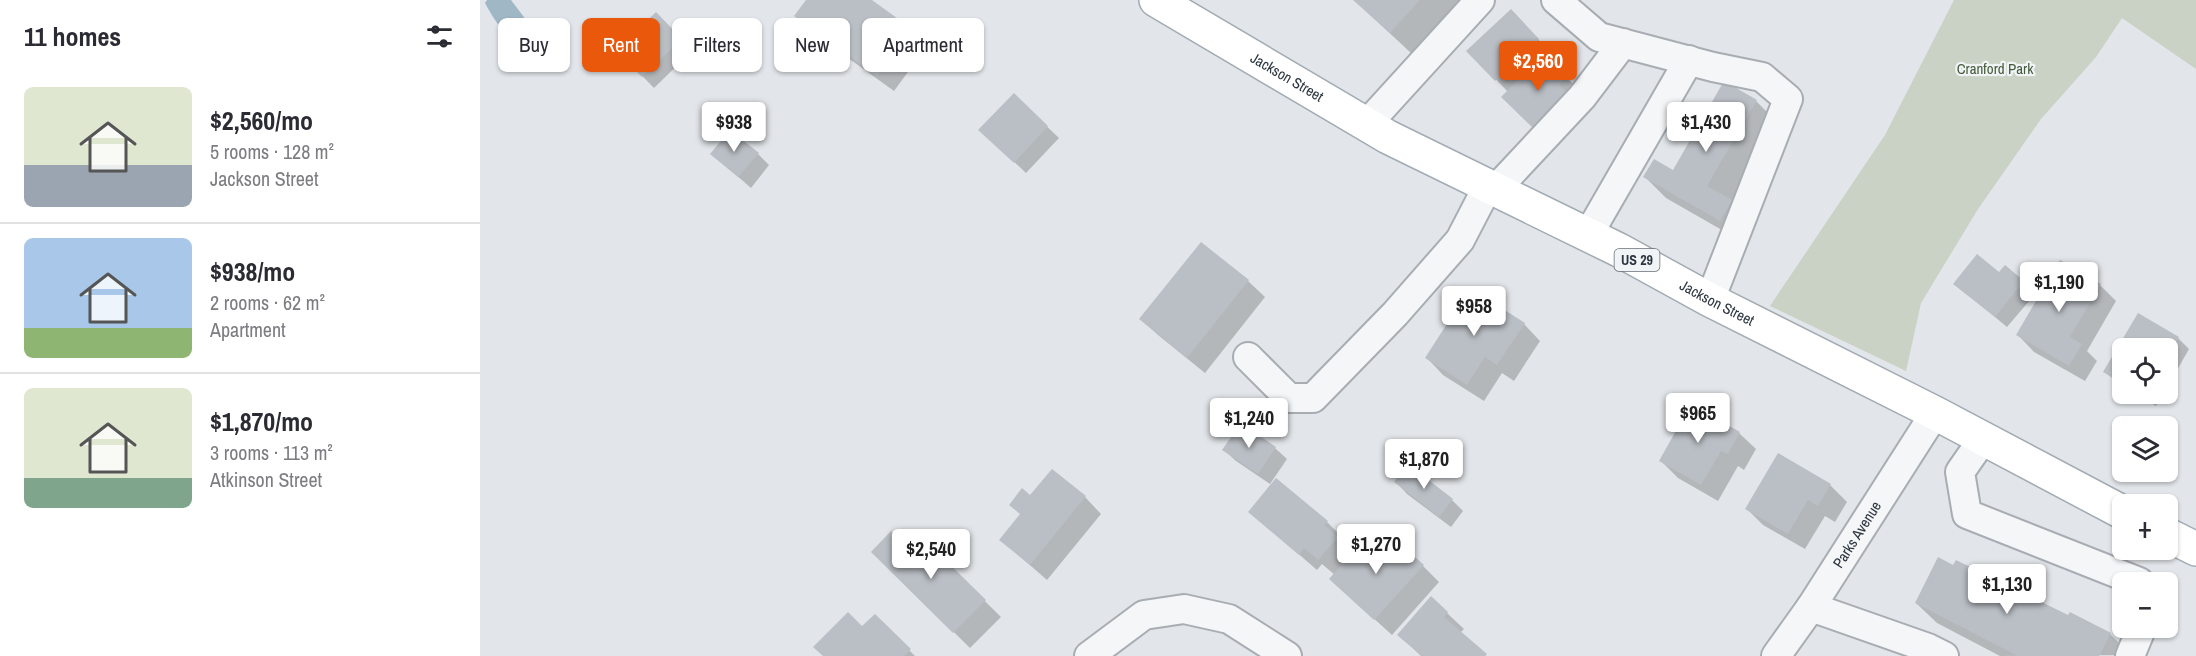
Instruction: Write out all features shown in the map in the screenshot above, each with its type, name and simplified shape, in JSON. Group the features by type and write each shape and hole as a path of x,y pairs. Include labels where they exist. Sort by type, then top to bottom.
{"main road":[{"name":"Jackson Street","path":"1156,0 1368,124 1935,413 2112,507"},
{"path":"2178,540 2196,549"}],"street":[{"path":"1368,124 1480,0"},
{"path":"1556,0 1599,37 1762,77 1788,99 1710,300"},
{"path":"1248,357 1289,398 1313,398 1395,314 1460,240 1492,188 1582,97 1623,43"},
{"path":"1588,235 1689,60"},
{"name":"Parks Avenue","path":"1776,656 1811,607 1935,413"},
{"path":"1983,439 1960,472 1967,514 2114,572"},
{"path":"1811,607 1928,648 1944,656"},
{"path":"1089,656 1144,615 1184,609 1229,619 1287,656"},
{"path":"2130,656 2137,638"}],"green space":[{"name":"Cranford Park","path":"1954,0 2196,0 2196,69 2122,18 2096,57 2041,119 1978,209 1921,303 1906,371 1770,306 1885,135"}],"water":[{"path":"487,0 511,0 525,18 498,18 498,24 485,3"}],"building":[{"path":"806,0 872,0 897,18 862,18 862,65 850,56 850,18 797,18 794,16"},
{"path":"1353,0 1420,0 1390,33"},
{"path":"1511,9 1539,39 1495,81 1466,51"},
{"path":"656,12 672,29 672,48 660,60 660,18 650,18"},
{"path":"1544,54 1567,76 1559,85 1570,95 1535,130 1501,97"},
{"path":"637,72 647,72 642,77"},
{"path":"1724,81 1757,100 1707,186 1732,200 1720,221 1643,177 1654,159 1673,170"},
{"path":"1014,93 1048,126 1014,163 978,130"},
{"path":"730,130 759,153 738,177 710,154"},
{"path":"1201,242 1249,280 1187,358 1139,319"},
{"path":"1977,254 1999,272 2005,265 2024,281 1995,317 1953,284"},
{"path":"2060,260 2101,284 2070,337 2082,344 2069,366 2016,335"},
{"path":"1470,288 1525,323 1497,365 1485,357 1467,385 1425,358"},
{"path":"2138,313 2179,337 2178,339 2123,338"},
{"path":"2112,357 2112,377 2103,372"},
{"path":"1691,404 1740,432 1728,454 1721,451 1701,485 1659,461"},
{"path":"1241,423 1276,447 1258,474 1222,450"},
{"path":"1778,453 1831,484 1818,506 1808,500 1788,534 1745,509"},
{"path":"1408,464 1453,499 1439,517 1394,482"},
{"path":"1052,469 1086,496 1030,565 999,540 1020,514 1009,505 1022,488 1030,495"},
{"path":"1276,478 1328,521 1324,525 1338,537 1318,560 1304,548 1299,555 1248,512"},
{"path":"891,531 913,553 926,541 986,600 953,633 871,552"},
{"path":"1367,536 1384,551 1395,539 1424,565 1374,620 1329,579"},
{"path":"1938,557 1953,565 1956,560 2068,615 2070,612 2111,633 2099,656 2018,656 1915,603"},
{"path":"1431,596 1448,612 1444,617 1487,654 1485,656 1422,656 1397,635"},
{"path":"848,612 862,626 875,614 911,649 904,656 823,656 813,647"}]}
